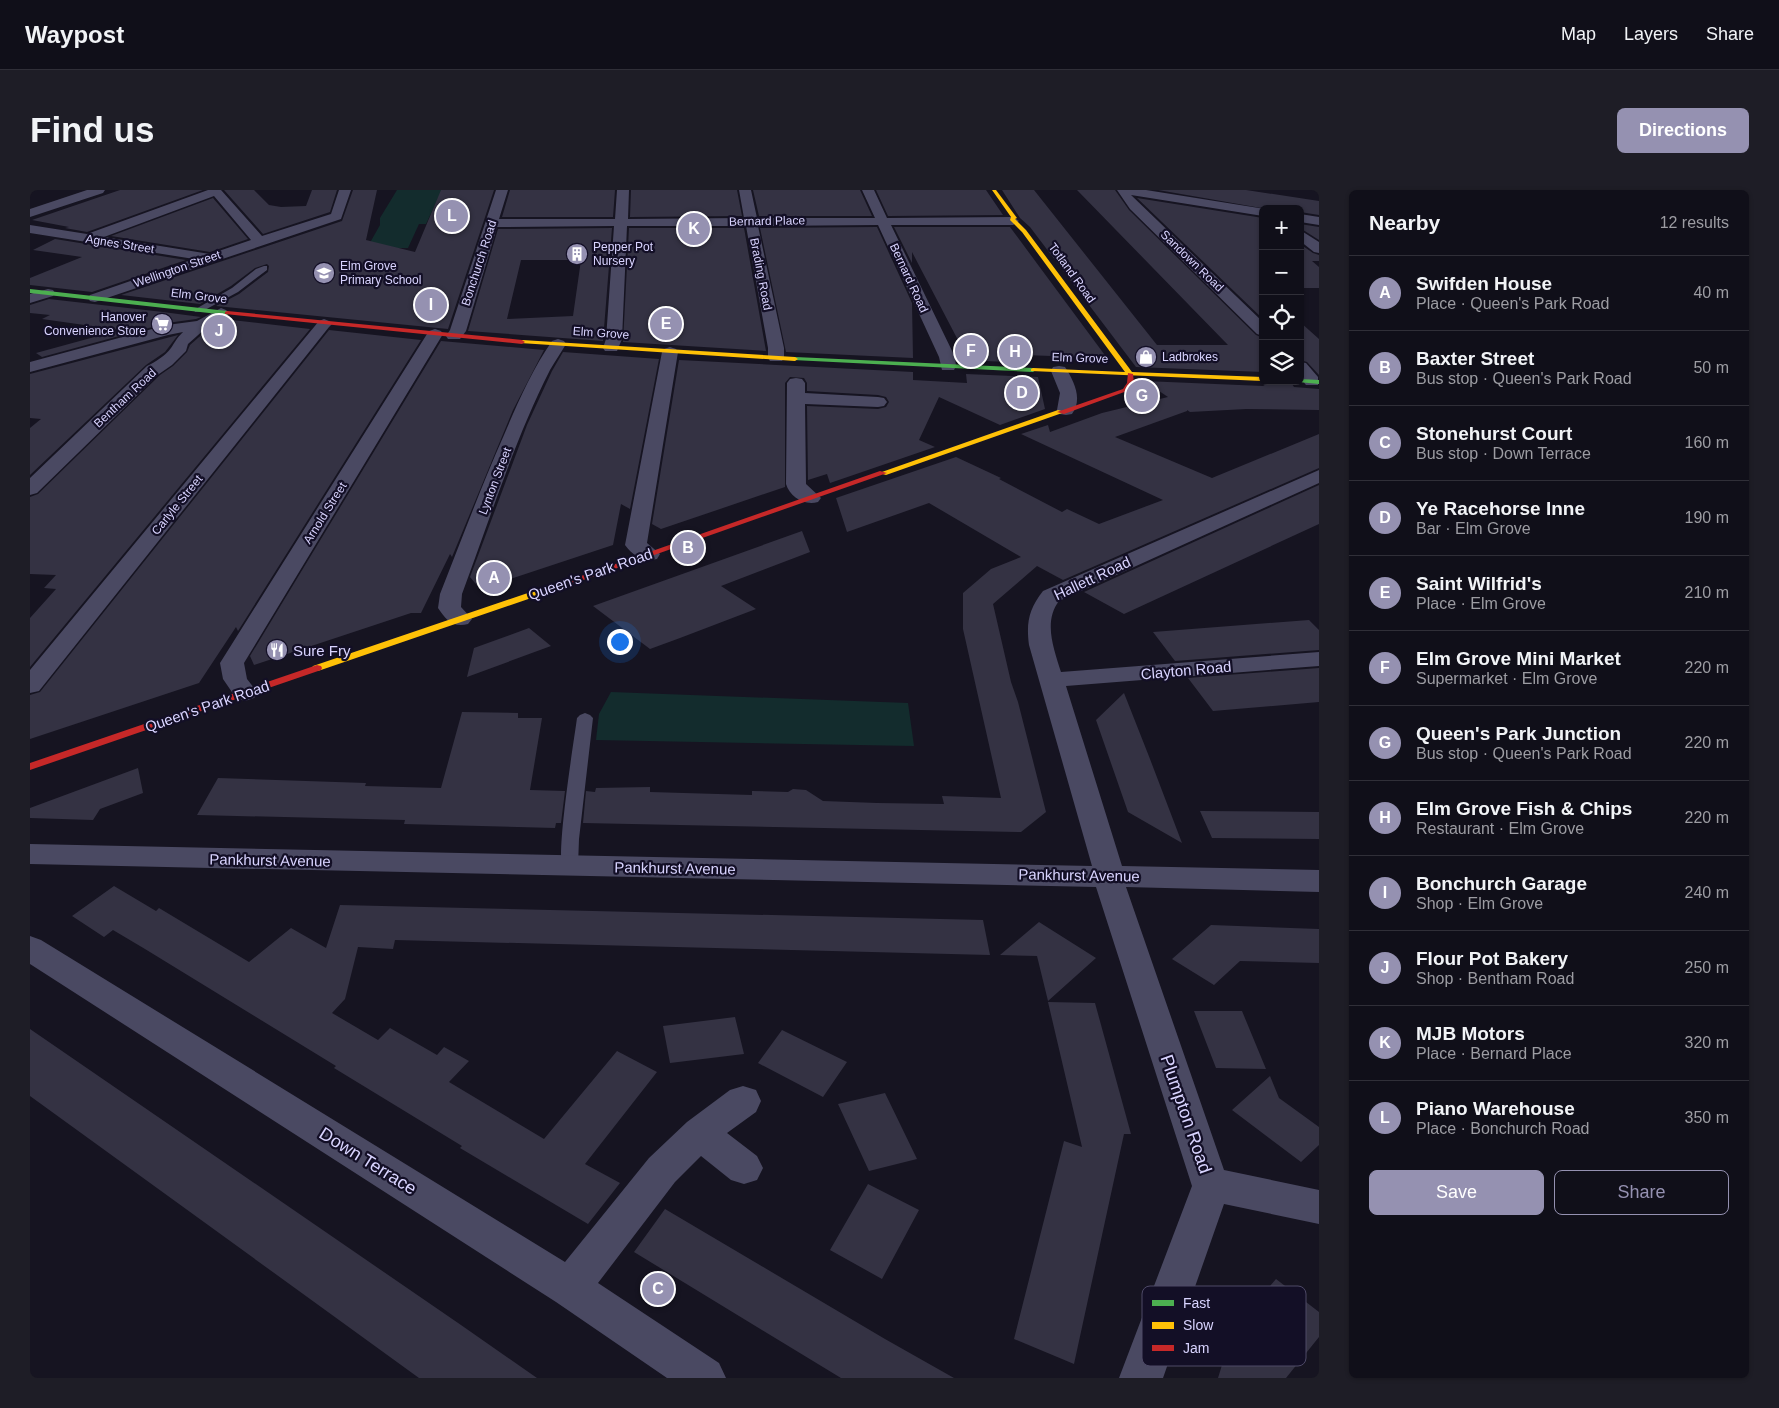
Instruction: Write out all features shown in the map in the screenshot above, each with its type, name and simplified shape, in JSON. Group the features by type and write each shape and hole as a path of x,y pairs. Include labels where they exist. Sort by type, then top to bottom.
{"street":[{"path":"30,213 99,190"},
{"path":"87,238 216,190 259,241"},
{"name":"Wellington Street","path":"95,298 211,257 337,216 345,190"},
{"name":"Bonchurch Road","path":"444,335 458,331 502,190"},
{"path":"611,348 614,339 623,190"},
{"name":"Brading Road","path":"745,190 776,348 776,358"},
{"name":"Bernard Road","path":"868,190 947,357 948,366"},
{"name":"Totland Road","path":"994,190 1014,218 1013,220 1024,231 1130,374"},
{"path":"1125,190 1259,211"},
{"name":"Sandown Road","path":"1125,190 1125,195 1134,206 1259,327"},
{"path":"1304,219 1319,221"},
{"name":"Bernard Place","path":"492,223 1013,220"},
{"name":"Agnes Street","path":"30,230 211,257"},
{"path":"1304,237 1318,247"},
{"name":"Elm Grove","path":"30,291 95,298 200,318"},
{"path":"30,299 48,293"},
{"name":"Elm Grove","path":"221,313 444,335 670,352 1259,379"},
{"name":"Bentham Road","path":"30,489 153,370 166,362 180,348 180,343 200,318 221,313"},
{"path":"30,367 167,330 200,318"},
{"name":"Carlyle Street","path":"30,686 324,324"},
{"name":"Arnold Street","path":"245,693 235,679 232,664 444,335"},
{"name":"Lynton Street","path":"460,619 449,608 451,594 501,463 526,404 543,367 558,344"},
{"path":"649,554 636,545 670,352"},
{"path":"1058,371 1064,385 1069,390 1070,397 1066,410"},
{"name":"Queen's Park Road","path":"30,768 1125,390 1131,383 1130,374"},
{"path":"811,498 798,490 796,484 796,391 878,402"},
{"name":"Hallett Road","path":"1110,876 1041,645 1038,623 1042,607 1051,596 1319,476"},
{"name":"Clayton Road","path":"1052,680 1319,660"},
{"name":"Pankhurst Avenue","path":"30,854 1319,881"},
{"name":"Plumpton Road","path":"1110,876 1113,897 1211,1186 1175,1286"},
{"name":"Down Terrace","path":"30,948 570,1288 704,1378"},
{"path":"570,1288 662,1170 700,1133 743,1101"},
{"path":"700,1133 744,1168"},
{"path":"1211,1186 1233,1188 1319,1207"},
{"name":"Plumpton Road","path":"1141,1378 1145,1366"}],"lane":[{"path":"200,318 247,281 256,271 264,268"},
{"path":"569,866 570,839 585,718"}],"green space":[{"path":"397,190 442,190 426,224 419,224 408,248 367,248 380,225 380,218"},
{"path":"611,692 908,703 914,746 596,740 599,714"}],"building":[{"path":"120,190 203,190 87,232 32,220"},
{"path":"224,190 254,190 269,205 281,207 306,206 312,190 337,190 330,212 263,234"},
{"path":"353,190 377,190 366,240 415,252 441,190 494,190 448,329 216,306 239,294 268,272 269,266 267,264 255,268 231,286 200,304 121,295 342,221"},
{"path":"510,190 615,190 613,217 502,217"},
{"path":"631,190 737,190 742,216 630,217"},
{"path":"753,190 860,190 872,216 759,216"},
{"path":"876,190 986,190 1003,215 888,216"},
{"path":"1002,190 1034,190 1157,345 1228,345 1077,190 1115,190 1129,210 1259,336 1259,372 1136,367 1030,227 1020,218"},
{"path":"1158,190 1246,190 1319,201 1319,215 1304,213 1304,205 1259,205 1259,208"},
{"path":"213,198 248,239 210,252 111,236"},
{"path":"1137,198 1259,217 1259,315"},
{"path":"1304,225 1319,227 1319,240 1304,231"},
{"path":"877,227 912,303 913,358 786,352 760,228"},
{"path":"894,227 1010,227 1107,358 1024,355 1029,363 964,360 960,344 912,252 912,263"},
{"path":"612,228 603,341 468,331 498,229","holes":["521,260 581,260 573,316 507,319"]},
{"path":"629,228 744,228 766,351 623,342"},
{"path":"55,239 186,260 92,292 30,285 30,278 82,257 33,250"},
{"path":"1304,247 1319,255 1319,261 1312,261 1319,267 1319,288 1304,288"},
{"path":"49,299 201,317 167,323 42,357 36,353 120,330 42,319 50,315 30,313 30,305"},
{"path":"223,319 310,329 30,667 30,618 56,589 44,588 56,575 30,574 30,497 38,494 160,375 173,366 187,352 190,345"},
{"path":"1304,326 1319,339 1319,375 1304,361"},
{"path":"329,330 421,340 238,631 236,627 199,683 30,739 30,695 40,692"},
{"path":"178,335 165,352 146,365 30,475 30,428 41,419 30,418 30,374"},
{"path":"441,341 544,350 513,410 452,557 450,554 421,613 411,613 254,665 250,656"},
{"path":"563,352 659,359 630,509 621,504 613,545 480,589 470,577 527,425"},
{"path":"679,360 913,372 913,380 967,383 966,374 1038,377 1045,409 1000,425 939,397 919,440 935,447 830,483 827,474 808,480 807,406 878,409 886,407 889,402 886,397 878,395 807,391 807,383 804,378 790,377 785,383 785,487 661,529 652,524"},
{"path":"1144,381 1263,386 1293,385 1294,387 1319,389 1319,410 1246,409 1190,412 1187,410 1115,437 1212,478 1319,434 1319,468 1063,580 1037,566 993,604 1011,682 1018,702 1046,812 1021,832 583,823 586,791 595,792 596,788 650,787 650,792 752,795 752,791 788,792 793,789 806,790 823,801 877,803 944,804 942,796 1001,798 963,629 963,593 991,569 1021,557 929,503 847,532 836,498 956,457 1001,478 999,479 1062,512 1067,509 1099,524 1163,500 1021,434 1048,425 1050,432 1102,413 1168,397"},
{"path":"1319,485 1319,524 1124,614 1084,592"},
{"path":"802,531 810,552 721,586 756,609 650,649 593,606"},
{"path":"1309,620 1319,630 1319,650 1175,661 1153,632"},
{"path":"529,628 551,646 467,677 474,648"},
{"path":"1319,668 1319,702 1213,711 1188,678"},
{"path":"1124,693 1182,843 1128,812 1096,720"},
{"path":"462,712 518,713 518,718 542,718 530,790 565,791 561,823 556,823 555,828 404,824 405,820 197,815 218,778 366,783 365,786 441,788"},
{"path":"138,768 143,793 100,809 93,820 30,818 30,808"},
{"path":"1200,811 1319,812 1319,839 1212,838"},
{"path":"114,886 156,911 159,908 249,962 291,928 326,948 340,905 983,920 990,955 395,940 393,949 358,947 345,999 332,1013 378,1040 390,1028 437,1055 444,1047 469,1061 449,1082 544,1139 617,1051 657,1072 585,1164 620,1183 588,1224 460,1148 462,1146 334,1068 336,1066 145,949 113,930 104,937 72,916"},
{"path":"1039,922 1096,958 1048,1001 1037,956 1000,955"},
{"path":"1211,925 1319,929 1319,963 1240,961 1214,985 1172,959"},
{"path":"1048,1002 1095,1003 1131,1134 1124,1134 1074,1364 1014,1339 1064,1141 1082,1147"},
{"path":"1194,1011 1242,1011 1266,1069 1216,1068"},
{"path":"735,1017 744,1054 670,1063 663,1026"},
{"path":"30,1029 537,1378 419,1378 30,1096"},
{"path":"782,1030 847,1062 823,1097 758,1063"},
{"path":"1270,1076 1279,1098 1319,1127 1319,1145 1301,1162 1232,1110"},
{"path":"885,1093 917,1159 869,1171 838,1104"},
{"path":"868,1184 919,1210 882,1279 830,1250"},
{"path":"665,1209 954,1378 841,1378 634,1252"},
{"path":"1276,1279 1285,1286 1270,1286"},
{"path":"1306,1302 1319,1312 1319,1337 1306,1353"},
{"path":"1222,1366 1296,1366 1286,1378 1218,1378"}],"traffic: fast":[{"path":"30,291 227,313"},
{"path":"795,359 1033,370"},
{"path":"1304,381 1319,382"}],"traffic: slow":[{"path":"994,190 1014,218 1012,219 1024,231 1130,374"},
{"path":"522,342 795,359"},
{"path":"1033,370 1259,379"},
{"path":"883,473 1061,412"},
{"path":"317,668 569,582"}],"traffic: jam":[{"path":"227,313 522,342"},
{"path":"1061,412 1125,390 1131,383 1130,374"},
{"path":"569,582 883,473"},
{"path":"30,767 317,668"}],"place":[{"name":"Piano Warehouse","path":"452,216"},
{"name":"MJB Motors","path":"694,229"},
{"name":"Pepper Pot Nursery","path":"577,254"},
{"name":"Elm Grove Primary School","path":"324,273"},
{"name":"Bonchurch Garage","path":"431,305"},
{"name":"Hanover Convenience Store","path":"162,324"},
{"name":"Saint Wilfrid's","path":"666,324"},
{"name":"Flour Pot Bakery","path":"219,331"},
{"name":"Elm Grove Mini Market","path":"971,351"},
{"name":"Elm Grove Fish & Chips","path":"1015,352"},
{"name":"Ladbrokes","path":"1146,357"},
{"name":"Ye Racehorse Inne","path":"1022,393"},
{"name":"Queen's Park Junction","path":"1142,396"},
{"name":"Baxter Street","path":"688,548"},
{"name":"Swifden House","path":"494,578"},
{"name":"Sure Fry","path":"277,650"},
{"name":"Stonehurst Court","path":"658,1289"}]}
